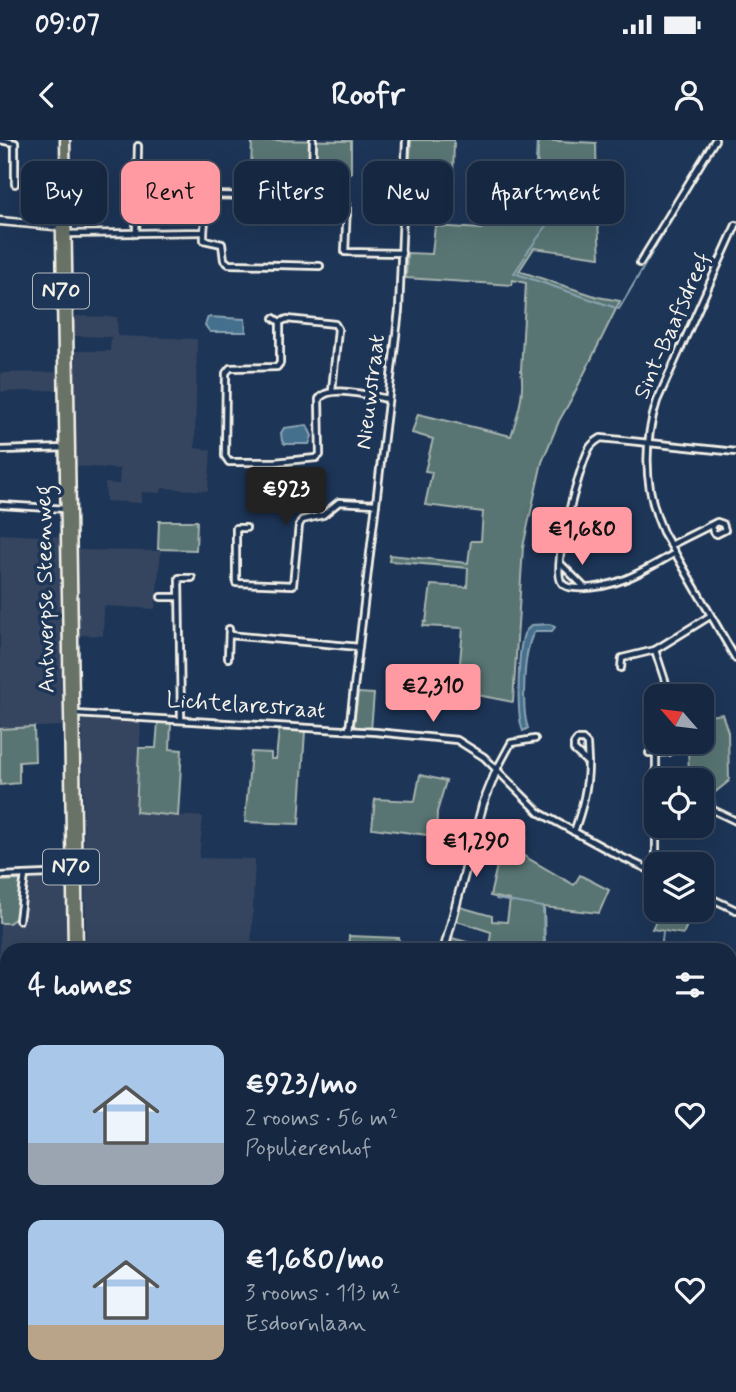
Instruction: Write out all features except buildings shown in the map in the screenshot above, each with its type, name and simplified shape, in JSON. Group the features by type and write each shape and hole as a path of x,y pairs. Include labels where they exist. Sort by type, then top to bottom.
{"main road":[{"name":"N70","path":"62,140 64,231"},
{"name":"Antwerpse Steenweg","path":"64,231 70,714 78,943"},
{"name":"Antwerpse Steenweg","path":"73,943 74,873"}],"street":[{"path":"312,161 313,140"},
{"name":"Nieuwstraat","path":"349,730 388,399 402,253 406,140"},
{"path":"640,263 715,140"},
{"path":"0,141 15,143 15,184"},
{"path":"136,234 138,146"},
{"path":"234,196 207,195 204,240 222,244 224,260 229,264 320,266"},
{"path":"0,221 64,231 136,234 204,232"},
{"path":"346,224 345,251 402,253"},
{"name":"Sint-Baafsdreef","path":"736,225 657,401 651,419 646,471 655,513 736,659"},
{"path":"274,318 280,323"},
{"path":"280,323 288,319 335,324 338,328 332,391"},
{"path":"280,323 280,363 277,367 230,368 226,373 225,456 229,462 275,462 316,458 320,455 318,399 323,393 332,391 388,399"},
{"path":"675,553 644,571 613,584 586,589 562,584 559,577 560,563 569,510 583,464 593,443 601,438 736,452"},
{"path":"0,450 66,448"},
{"path":"246,528 236,528 236,583 293,585 299,525 302,520 323,515 338,502 376,504"},
{"path":"0,505 68,509"},
{"path":"671,545 712,526"},
{"path":"560,563 586,589"},
{"path":"181,719 179,578 192,578"},
{"path":"161,597 178,597"},
{"path":"621,668 622,657 655,650 710,616"},
{"path":"228,658 229,632 359,647"},
{"path":"655,650 665,684"},
{"name":"Lichtelarestraat","path":"70,714 349,730 457,740 484,757 540,813 644,867"},
{"path":"446,943 483,804 497,769 511,743 535,739"},
{"path":"574,832 586,793 588,763 587,744 583,740 577,740 574,750 588,763"},
{"path":"656,754 656,852"},
{"path":"714,810 736,821"},
{"path":"0,876 74,873"},
{"path":"19,920 25,875"},
{"path":"714,900 736,910"}],"shaded area":[{"path":"75,316 117,317 118,336 197,339 195,448 211,450 208,491 162,488 161,493 142,492 141,503 106,501 105,483 119,484 120,469 74,466 73,351 110,351 111,337 72,336"},
{"path":"208,317 245,319 246,332 210,332 205,325"},
{"path":"57,372 58,390 1,392 1,373"},
{"path":"307,425 312,436 309,444 285,444 282,441 281,433 284,428"},
{"path":"0,534 62,537 62,726 0,729"},
{"path":"77,550 161,551 155,609 104,606 103,636 79,635"},
{"path":"550,624 555,627 552,631 536,631 528,648 524,708 528,728 523,731 519,712 519,683 524,634 532,625"},
{"path":"82,718 141,721 137,812 203,817 199,858 255,859 251,943 86,943"},
{"path":"20,880 67,880 67,943 0,943 0,923 9,923 22,884"}],"green space":[{"path":"252,140 351,141 351,173 349,161 251,161"},
{"path":"411,140 454,140 453,178 453,161 410,161"},
{"path":"538,140 596,143 596,161 538,161"},
{"path":"481,224 598,224 600,257 534,248 519,271 598,297 620,301 559,421 542,462 523,547 513,702 467,693 465,699 457,698 463,628 423,626 426,622 431,585 467,587 468,568 389,561 390,555 468,563 471,541 481,541 483,512 425,505 432,472 425,471 433,439 412,433 418,414 511,436 518,412 526,283 513,280 512,285 406,278 407,253 432,254 435,226 481,229"},
{"path":"159,521 197,521 196,550 158,549"},
{"path":"358,693 374,694 371,730 354,725"},
{"path":"722,714 728,732 729,781 714,793 714,768 689,768 688,754 714,754 714,715"},
{"path":"158,722 171,723 170,749 182,750 178,816 136,812 139,748 156,748"},
{"path":"34,727 35,761 19,762 19,783 0,785 0,729"},
{"path":"279,729 305,731 299,824 245,822 251,752 271,753 271,759 276,759"},
{"path":"420,775 446,781 437,812 436,836 372,828 375,799 415,801"},
{"path":"506,826 526,838 519,853 574,885 580,875 609,890 599,913 544,907 545,943 490,943 491,932 457,921 460,907 492,916 492,921 507,922 510,900 490,896"},
{"path":"20,880 22,884 16,918 9,923 0,923 0,881"},
{"path":"655,922 688,922 683,934 652,929"},
{"path":"349,936 399,938 399,943 348,943"},
{"path":"452,938 470,943 451,943"}],"waterway":[{"path":"526,254 576,186 573,182 535,181 537,140"},
{"path":"525,257 514,273 619,309 712,151"},
{"path":"496,899 543,907 544,943"},
{"path":"662,943 663,932"}]}
